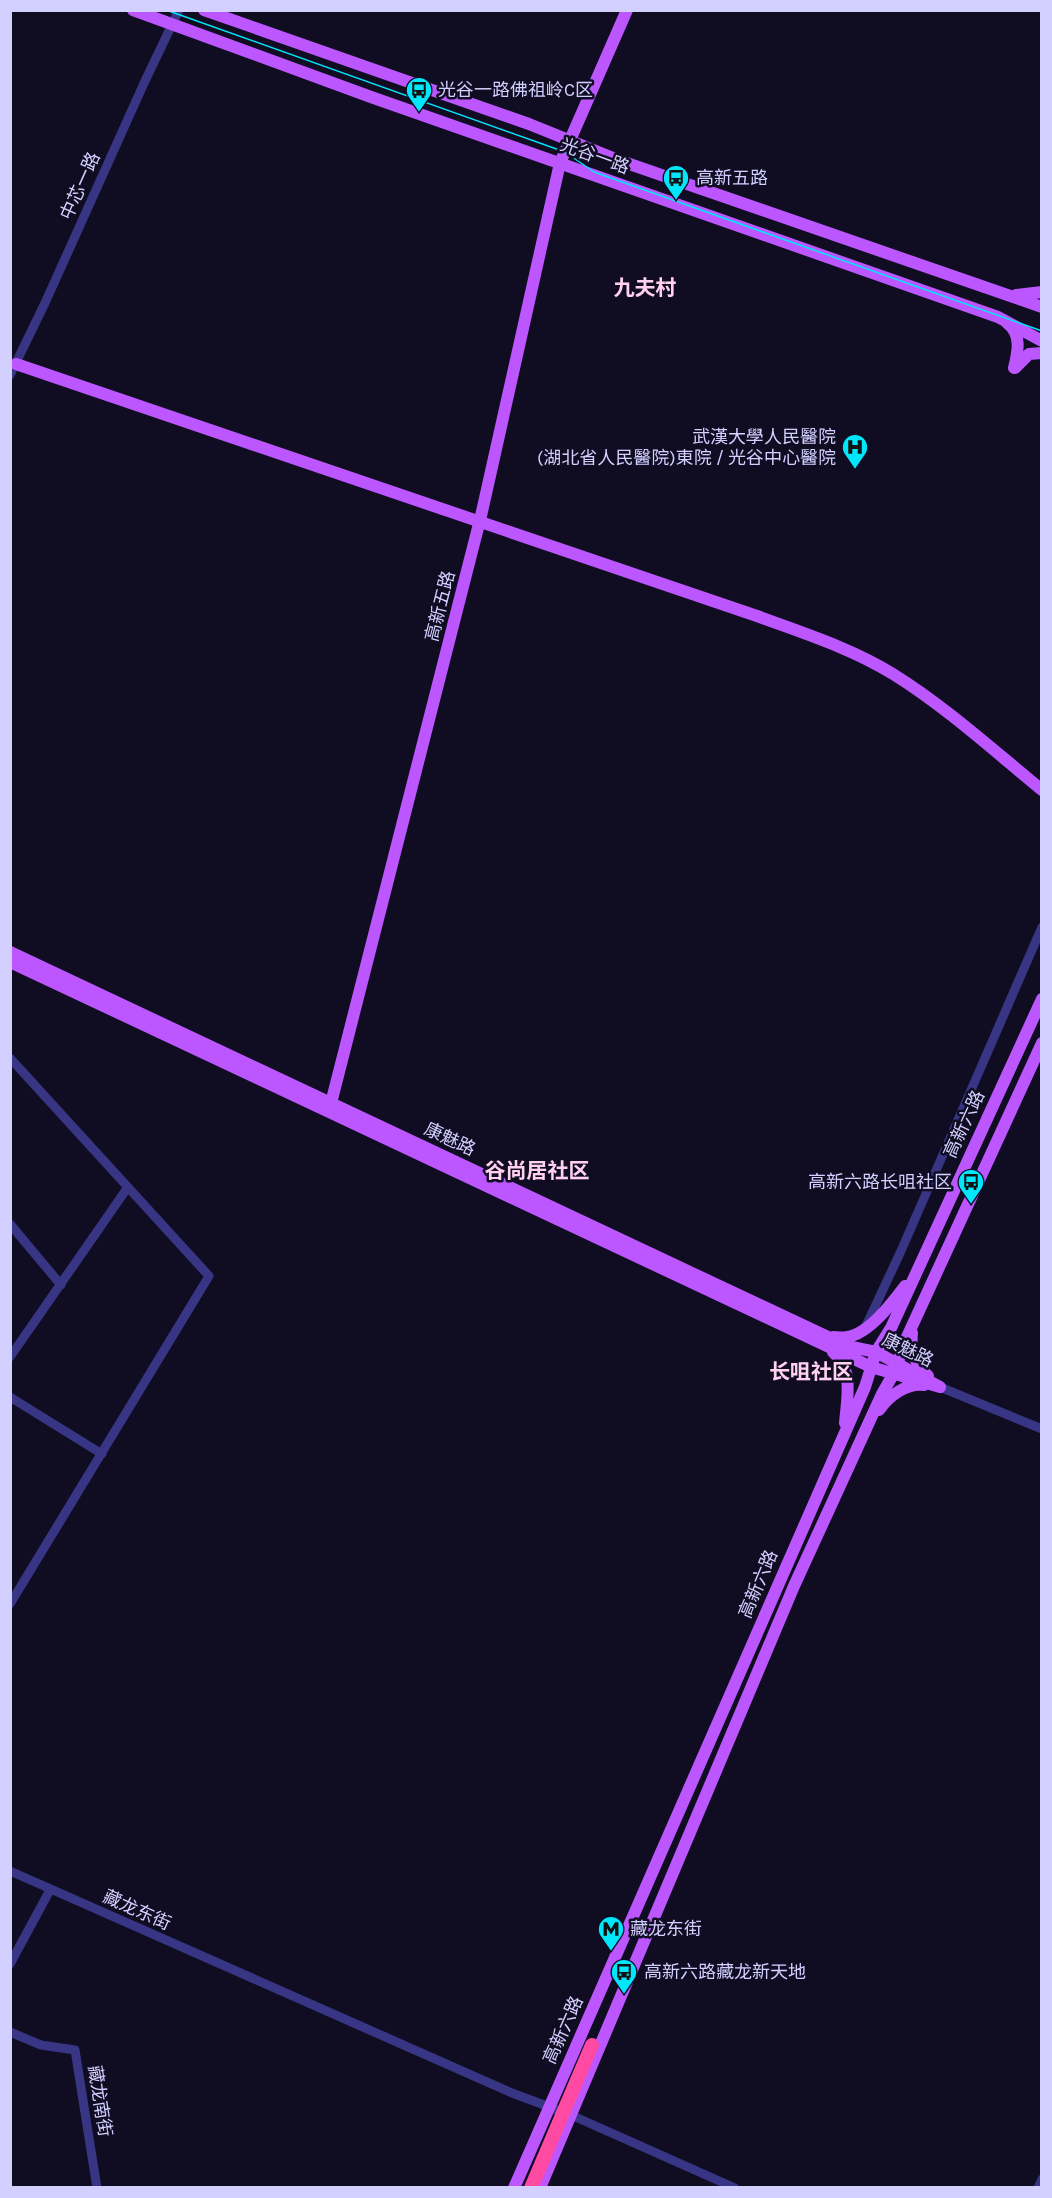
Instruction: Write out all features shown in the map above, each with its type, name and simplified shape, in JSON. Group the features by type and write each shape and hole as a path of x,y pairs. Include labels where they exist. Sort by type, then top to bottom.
{"highway":[{"path":"531,2187 592,2045"}],"main road":[{"name":"光谷一路","path":"133,10 998,317 1041,341"},
{"name":"光谷一路","path":"204,10 519,120 640,168 1041,307"},
{"name":"高新五路","path":"331,1107 480,519 560,163 627,10"},
{"path":"1013,296 1041,292"},
{"path":"998,317 1011,325 1018,339 1014,369 1029,354 1041,353"},
{"path":"15,366 759,610 835,639 895,668 946,704 1041,782"},
{"path":"480,519 833,645 900,679 942,709 1041,790"},
{"name":"康魅路","path":"10,952 824,1340 871,1367 896,1368"},
{"name":"康魅路","path":"10,962 331,1107"},
{"name":"高新六路","path":"514,2187 844,1432 876,1352 891,1328 1041,999"},
{"name":"高新六路","path":"540,2187 794,1586 896,1368 912,1326 1041,1043"},
{"path":"824,1340 848,1337 865,1328 885,1311 916,1273"},
{"path":"912,1326 911,1344 915,1360 921,1370 940,1387"},
{"path":"824,1340 839,1357 848,1382 844,1432"},
{"name":"康魅路","path":"824,1340 876,1352 896,1368 940,1387"},
{"path":"862,1437 880,1408 895,1394 919,1384 940,1387"}],"street":[{"name":"中芯一路","path":"15,366 179,10"},
{"path":"865,1328 901,1251 1041,927"},
{"path":"10,1058 209,1276 10,1604"},
{"path":"10,1357 128,1187"},
{"path":"10,1224 61,1285"},
{"name":"康魅路","path":"940,1387 1041,1429"},
{"path":"10,1397 102,1454"},
{"name":"藏龙东街","path":"10,1871 512,2093 571,2115 735,2187"},
{"path":"10,1964 50,1890"},
{"name":"藏龙南街","path":"10,2032 41,2045 75,2050 97,2187"},
{"path":"1038,2187 1041,2179"}],"tram line":[{"path":"166,10 565,152 594,172 1042,331"}],"place":[{"name":"光谷一路佛祖岭C区","path":"419,113"},
{"name":"高新五路","path":"676,201"},
{"name":"武漢大學人民醫院 (湖北省人民醫院)東院 / 光谷中心醫院","path":"855,470"},
{"name":"高新六路长咀社区","path":"971,1205"},
{"name":"藏龙东街","path":"611,1952"},
{"name":"高新六路藏龙新天地","path":"624,1995"}],"district":[{"name":"九夫村","path":"645,288"},
{"name":"谷尚居社区","path":"537,1171"},
{"name":"长咀社区","path":"811,1372"}]}
